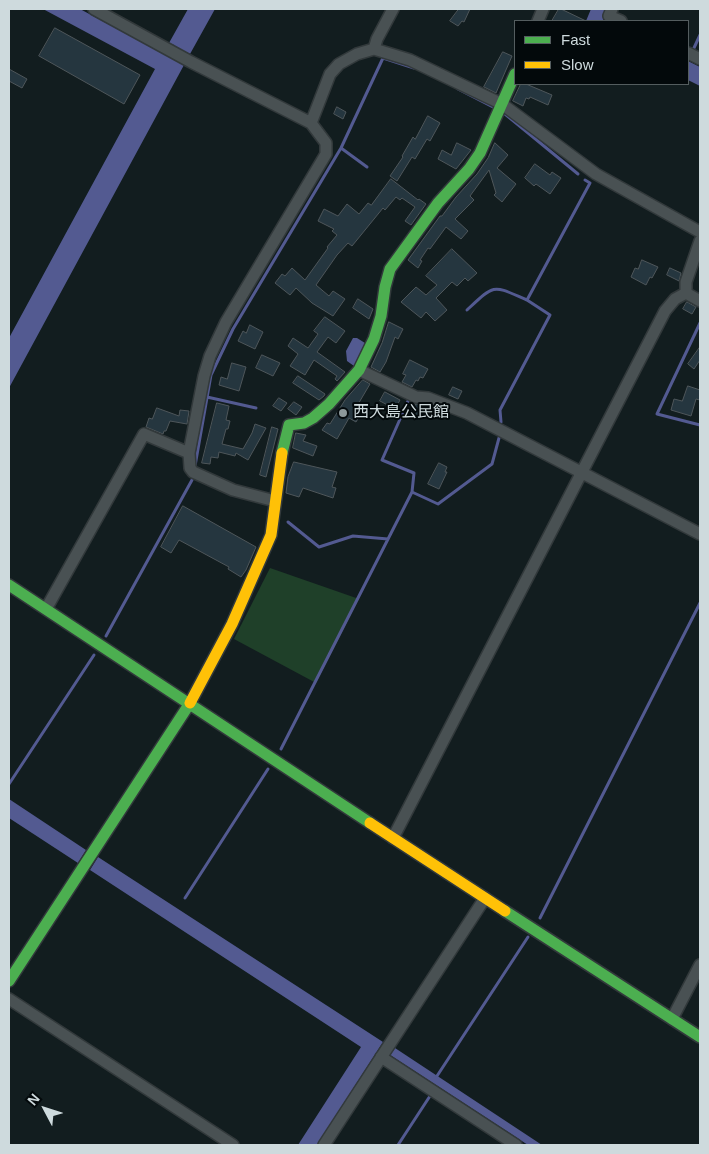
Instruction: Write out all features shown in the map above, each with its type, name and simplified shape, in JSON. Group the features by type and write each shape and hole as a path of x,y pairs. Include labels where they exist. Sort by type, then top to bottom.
{"street":[{"path":"94,9 182,57 311,123 326,143 326,154 226,322 210,356 204,376 189,453 190,468 194,472 233,490 275,501"},
{"path":"374,48 393,9"},
{"path":"612,9 609,16 618,20"},
{"path":"311,123 330,74 339,64 356,54 374,48 410,60 502,104 596,174 700,232"},
{"path":"9,981 190,703 232,624 271,536 283,448 290,425 304,423 313,418 330,404 359,370 381,316 385,287 390,269 438,203 469,169 480,153 514,76"},
{"path":"686,293 686,282 700,242"},
{"path":"686,293 700,301"},
{"path":"394,838 665,311 675,299 686,293"},
{"path":"359,370 416,397 428,398 467,413 700,534"},
{"path":"46,610 144,434 189,453"},
{"path":"9,585 700,1037"},
{"path":"324,1145 485,898"},
{"path":"672,1019 700,965"},
{"path":"9,999 233,1145"},
{"path":"382,1058 516,1145"}],"green space":[{"path":"270,568 359,599 316,683 234,639"}],"water":[{"path":"43,9 80,9 168,56 174,45 169,43 188,9 215,9 190,54 184,51 178,61 184,65 9,388 9,338 155,69"},
{"path":"591,9 608,9 603,20 586,20"},
{"path":"689,62 700,67 700,86 689,80"},
{"path":"353,338 357,338 365,343 354,366 347,361 346,351"},
{"path":"9,799 86,850 78,863 9,818"},
{"path":"98,857 383,1042 317,1145 298,1145 361,1047 90,870"},
{"path":"395,1048 542,1145 528,1145 390,1055"}],"building":[{"path":"459,9 470,9 464,22 462,21 458,26 450,21"},
{"path":"559,9 561,9 584,20 553,20"},
{"path":"55,28 140,75 124,104 39,56"},
{"path":"503,52 512,56 496,93 484,87"},
{"path":"9,69 27,79 22,88 9,81"},
{"path":"521,85 528,85 552,95 548,105 530,97 529,99 526,98 523,106 513,101"},
{"path":"337,107 346,112 343,119 334,114"},
{"path":"428,116 440,123 430,141 427,139 415,159 412,157 397,181 390,176"},
{"path":"457,143 471,150 456,169 438,159 442,150 451,155"},
{"path":"495,143 508,155 497,168 516,184 502,202 494,195 496,193 489,170 470,196 474,200 455,219 468,231 461,239 446,227 430,249 428,248 420,260 422,261 418,268 408,260 440,216 442,216 477,174"},
{"path":"535,164 550,175 552,172 561,178 550,194 536,184 534,186 525,178"},
{"path":"391,179 426,204 411,225 405,221 415,207 402,198 400,200 396,197 385,210 383,208 352,246 348,243 337,255 316,285 329,296 333,291 345,299 333,316 312,303 296,288 290,295 275,283 282,274 285,276 292,268 305,280 337,235 332,231 334,229 318,221 324,209 338,216 347,204 359,214 368,203 371,205"},
{"path":"452,249 477,273 468,281 465,278 457,286 452,282 436,298 447,310 435,321 426,312 421,318 401,302 416,287 426,295 437,285 426,276"},
{"path":"642,260 658,267 646,285 631,277 635,268 638,269"},
{"path":"670,268 681,273 679,281 667,275"},
{"path":"358,299 373,309 369,319 353,308"},
{"path":"687,302 696,307 692,314 683,309"},
{"path":"325,317 345,331 336,343 328,337 317,352 345,372 337,381 335,379 337,376 314,360 305,375 290,366 298,354 288,346 293,338 308,348 318,334 314,331"},
{"path":"389,322 403,329 398,339 395,337 386,362 380,372 371,367"},
{"path":"250,325 263,332 255,349 238,341 243,331 246,333"},
{"path":"700,347 700,360 694,369 688,364"},
{"path":"262,355 280,363 273,376 256,368"},
{"path":"410,360 428,369 423,378 420,377 418,381 416,380 412,387 402,382 406,375 403,374"},
{"path":"232,363 246,367 239,391 219,385 221,377 227,379"},
{"path":"298,376 325,394 324,396 319,400 293,383"},
{"path":"363,380 370,384 357,406 363,410 356,422 349,418 337,439 322,430 327,423 330,424 345,400"},
{"path":"688,386 700,390 700,400 696,399 691,416 671,410 674,399 682,401"},
{"path":"453,387 462,391 458,399 449,395"},
{"path":"385,392 400,400 395,409 380,401"},
{"path":"279,398 287,403 281,411 273,406"},
{"path":"294,402 302,407 296,415 288,409"},
{"path":"217,403 229,406 226,420 230,421 222,444 243,449 255,424 266,428 248,460 236,453 235,456 219,452 218,458 211,457 210,464 202,463"},
{"path":"416,404 425,407 419,419 410,416"},
{"path":"157,408 179,416 180,410 189,411 187,424 170,421 163,434 146,427 149,418 152,419"},
{"path":"272,427 278,429 266,477 260,475"},
{"path":"296,433 306,435 303,441 317,446 313,456 293,448"},
{"path":"294,462 337,472 332,487 336,488 333,498 303,488 299,497 286,493 288,477"},
{"path":"439,463 447,467 445,472 447,472 439,489 428,484"},
{"path":"183,506 256,547 241,577 228,569 229,567 179,540 171,553 161,547"}],"waterway":[{"path":"693,50 700,35"},
{"path":"195,466 211,375 233,329 341,148 383,58 414,68"},
{"path":"458,89 493,107"},
{"path":"505,114 578,174"},
{"path":"341,148 367,167"},
{"path":"467,310 484,295 495,289 507,291 527,300 590,183 585,180"},
{"path":"501,422 500,410 550,315 527,300"},
{"path":"700,323 657,414 700,425"},
{"path":"207,397 256,408"},
{"path":"408,401 382,460 414,473 412,492"},
{"path":"281,749 412,492 438,504 492,464 499,438"},
{"path":"106,636 192,480"},
{"path":"288,522 319,547 353,536 388,539"},
{"path":"540,918 700,603"},
{"path":"9,784 94,655"},
{"path":"185,898 268,769"},
{"path":"437,1076 528,937"},
{"path":"398,1145 430,1096"}],"traffic: fast":[{"path":"282,453 289,425 304,423 313,418 329,404 359,370 374,339 381,316 385,287 390,269 438,203 469,169 480,153 514,76"},
{"path":"9,585 370,823"},
{"path":"9,981 190,703"},
{"path":"505,911 700,1037"}],"traffic: slow":[{"path":"190,703 232,624 271,535 282,453"},
{"path":"370,823 505,911"}],"place":[{"name":"西大島公民館","path":"343,413"}]}
